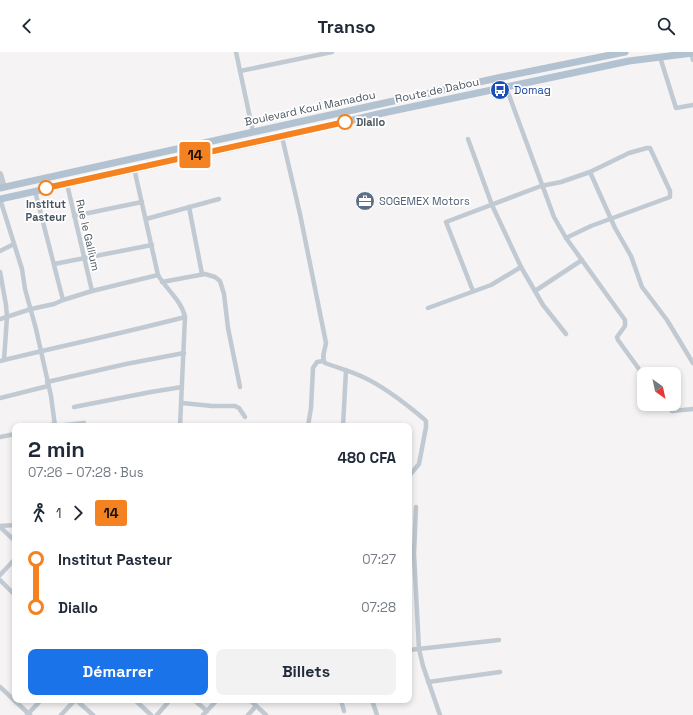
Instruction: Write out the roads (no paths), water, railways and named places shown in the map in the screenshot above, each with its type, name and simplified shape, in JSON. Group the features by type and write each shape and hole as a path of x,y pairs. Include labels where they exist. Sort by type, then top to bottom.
{"main road":[{"name":"Boulevard Koui Mamadou","path":"2,188 502,77 625,52"},
{"name":"Route de Dabou","path":"282,137 378,114 629,60 692,55"},
{"name":"Boulevard Koui Mamadou","path":"0,199 134,168 282,137"}],"street":[{"path":"236,52 253,132"},
{"path":"240,71 332,52"},
{"path":"660,57 676,108 693,105"},
{"path":"506,87 541,186 554,217 566,238 625,320 625,326 617,337 638,367"},
{"path":"282,137 300,214 326,343 323,358 324,361"},
{"path":"468,139 492,205 521,268 543,305 566,334"},
{"path":"473,291 446,222 541,186 561,182 590,172 629,153 650,148 670,191 670,197 612,218 566,238"},
{"path":"134,168 158,275 184,309 184,353 180,423"},
{"path":"590,172 612,218 615,228 631,256 642,287 667,320 693,363"},
{"path":"0,174 2,188"},
{"name":"Rue le Gallium","path":"67,184 92,291"},
{"path":"35,191 63,300"},
{"path":"0,199 22,269 25,289 48,384 55,423"},
{"path":"146,219 219,199"},
{"path":"74,216 142,202"},
{"path":"189,207 202,274"},
{"path":"0,251 14,244"},
{"path":"54,264 152,245"},
{"path":"535,291 582,260"},
{"path":"428,308 491,285 521,268"},
{"path":"0,272 7,317 2,360 138,330 185,317"},
{"path":"162,282 202,274 210,274 220,282 224,294 228,328 240,387"},
{"path":"0,319 31,309 54,304 92,291 158,275"},
{"path":"0,398 126,364 184,353"},
{"path":"308,423 311,408 313,368 317,362 324,361 325,363 362,376 387,390 426,421 419,464 412,472"},
{"path":"343,423 346,370"},
{"path":"74,407 182,387"},
{"path":"182,403 212,406 235,406 239,408 245,417"},
{"path":"681,410 693,409"},
{"path":"0,437 12,435"},
{"path":"416,507 414,554 419,649 422,666 440,715"},
{"path":"0,527 12,525"},
{"path":"0,527 12,538"},
{"path":"0,576 12,562"},
{"path":"0,580 12,592"},
{"path":"412,650 499,640"},
{"path":"428,682 500,672"},
{"path":"0,687 12,699"},
{"path":"17,703 29,715 39,703"},
{"path":"61,715 73,703"},
{"path":"79,703 93,715"},
{"path":"138,703 151,715"},
{"path":"158,715 168,703"},
{"path":"198,703 207,711"},
{"path":"203,715 214,703"},
{"path":"253,703 266,715"},
{"path":"342,703 344,711"},
{"path":"373,703 377,715"},
{"path":"248,715 256,706"}],"place":[{"name":"Domag","path":"500,90"},
{"name":"Diallo","path":"345,122"},
{"name":"Institut Pasteur","path":"46,188"},
{"name":"SOGEMEX Motors","path":"365,201"}]}
